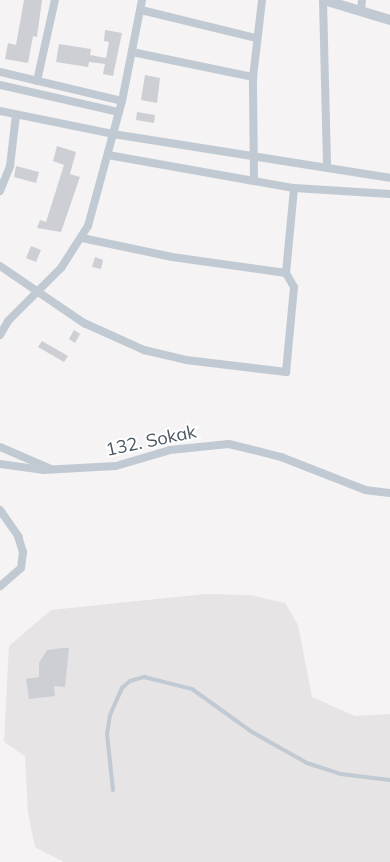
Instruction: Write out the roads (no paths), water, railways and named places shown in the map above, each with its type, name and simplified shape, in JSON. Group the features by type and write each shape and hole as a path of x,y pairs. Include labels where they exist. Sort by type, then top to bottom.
{"street":[{"path":"37,81 55,0"},
{"path":"0,335 8,321 38,294 62,268 82,238 99,194 122,101 142,0"},
{"path":"254,181 253,76 262,0"},
{"path":"327,168 323,0 390,20"},
{"path":"361,11 362,0"},
{"path":"141,10 256,38"},
{"path":"132,52 253,76"},
{"path":"0,72 122,101"},
{"path":"0,85 119,112"},
{"path":"0,111 113,134 390,178"},
{"path":"0,191 10,166 16,114"},
{"path":"108,155 294,188 390,194"},
{"path":"0,266 38,294 84,323 157,354 286,372 294,287 286,273 294,188"},
{"path":"82,238 172,257 286,273"},
{"name":"132. Sokak","path":"0,464 27,470 116,466 170,450 229,444 281,457 365,490 390,493"},
{"path":"0,447 56,470"},
{"path":"0,510 18,536 23,552 21,568 0,586"}],"lane":[{"path":"113,790 107,734 110,715 122,688 130,681 144,677 192,689 252,732 307,763 340,774 390,780"}]}
